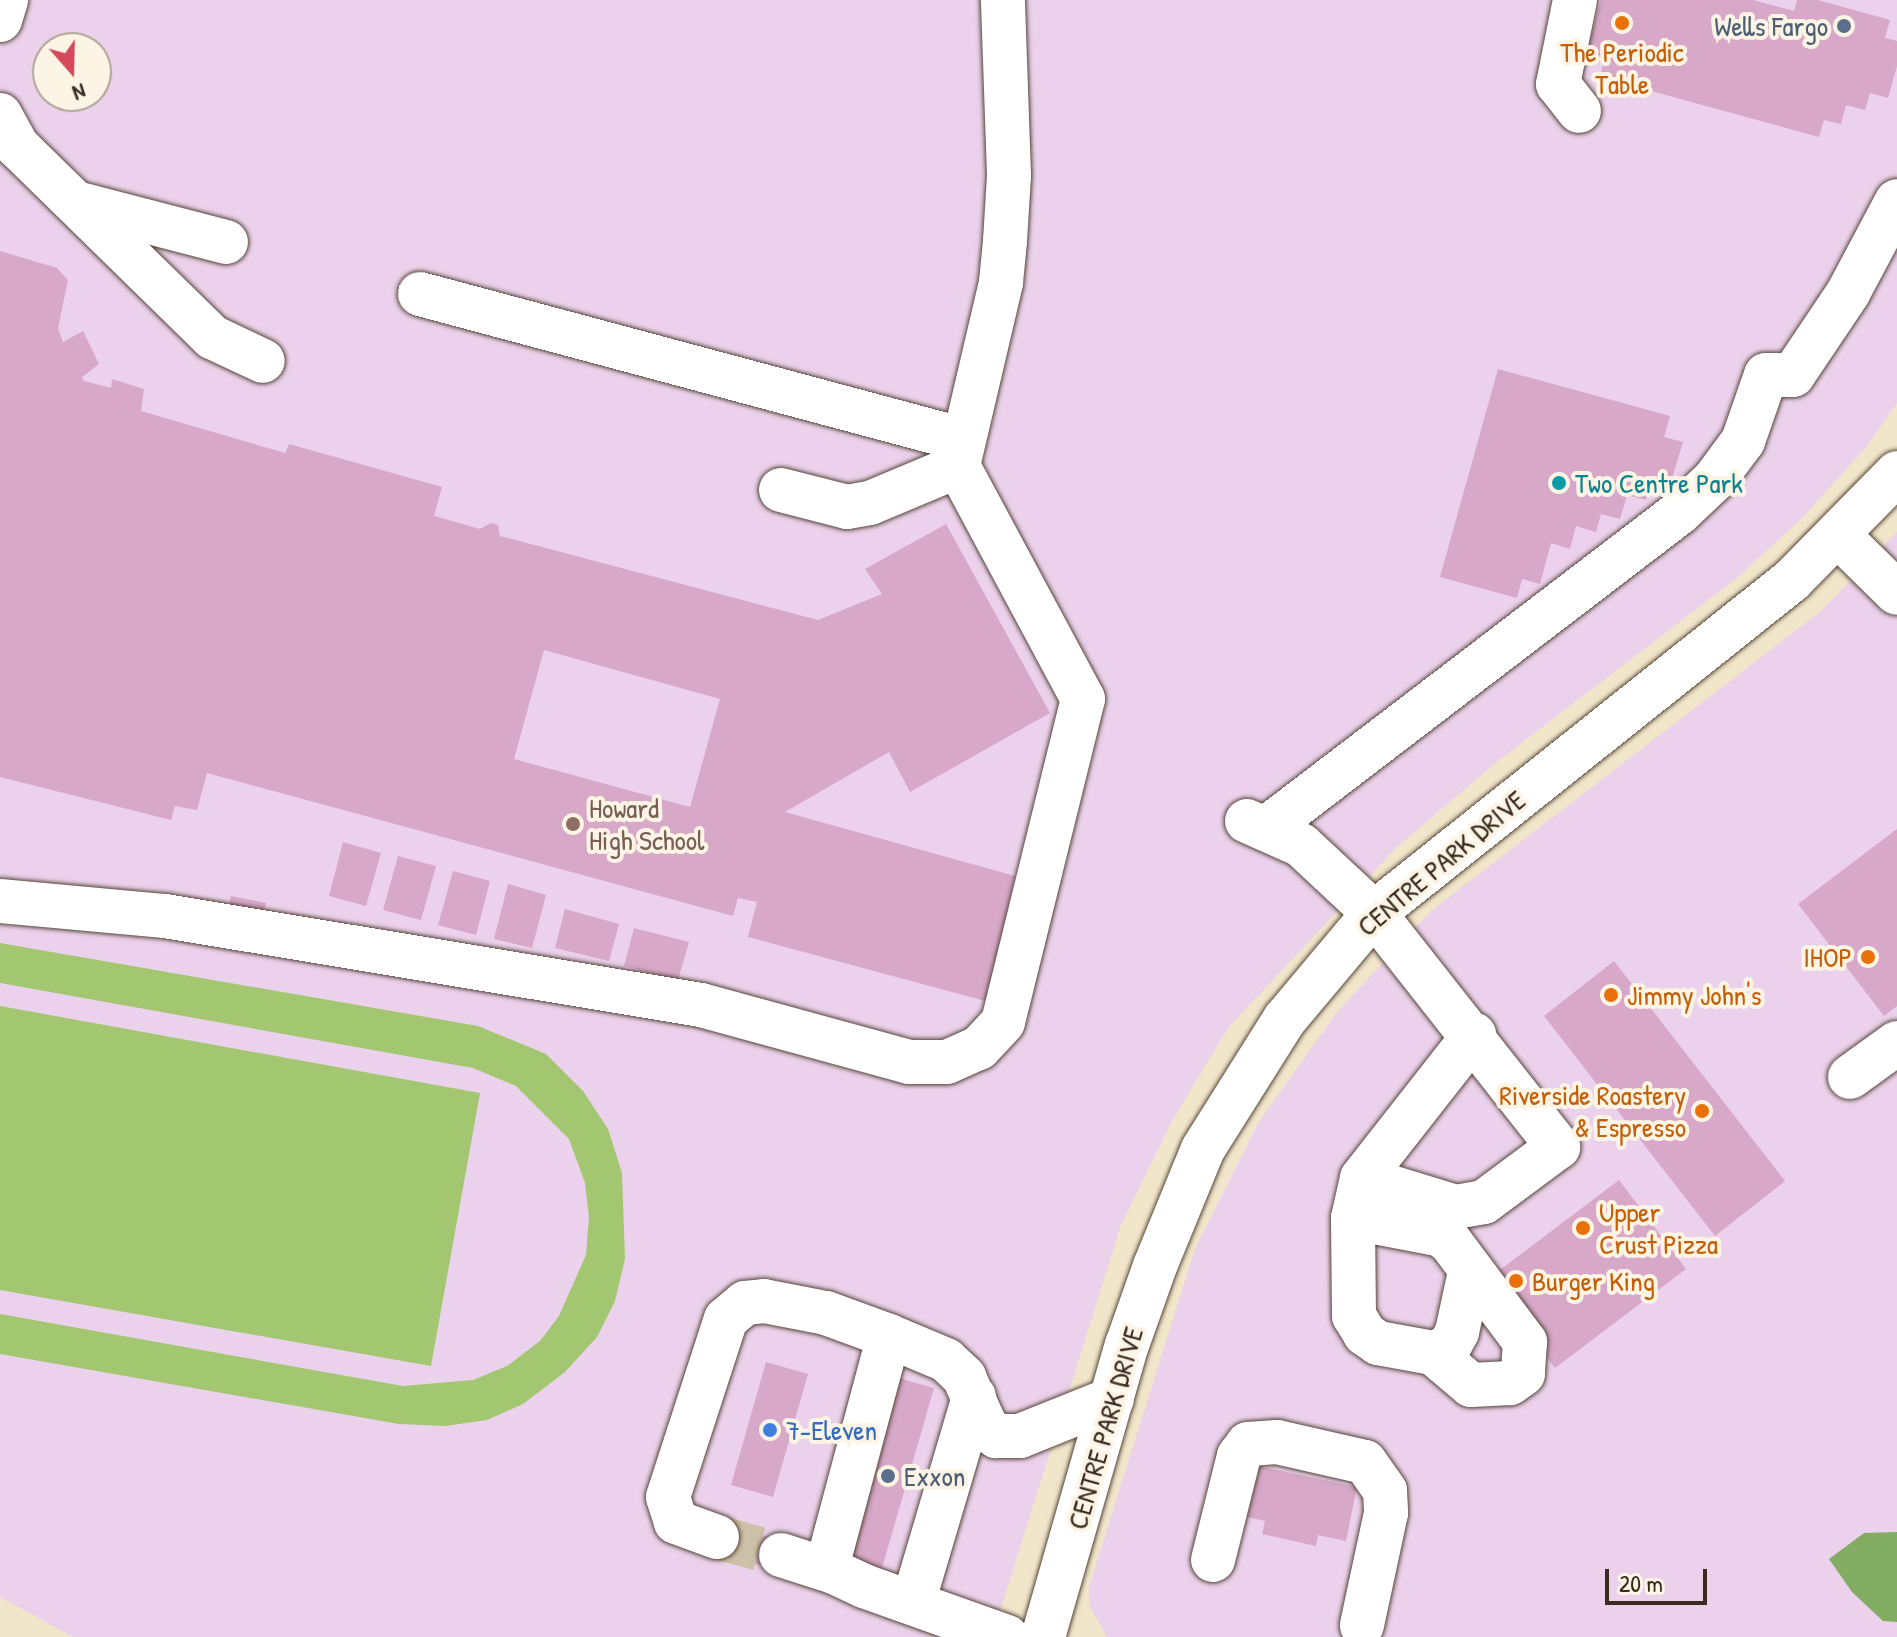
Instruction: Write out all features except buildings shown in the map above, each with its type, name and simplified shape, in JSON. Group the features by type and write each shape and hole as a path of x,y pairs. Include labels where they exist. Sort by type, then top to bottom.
{"street":[{"path":"0,20 6,0"},
{"path":"0,901 165,916 701,1005 909,1062 947,1062 979,1048 1003,1022 1083,699 961,453 1005,241 1009,175 1003,0"},
{"path":"1575,0 1558,84 1579,111"},
{"path":"0,115 18,147 212,337 263,361"},
{"path":"1358,1198 1456,1207 1484,1202 1558,1147 1474,1035 1374,913 1301,845 1258,824 1679,513 1714,480 1743,441 1766,375 1793,375 1848,293 1897,201"},
{"path":"74,202 226,242"},
{"path":"420,294 961,453"},
{"path":"781,490 847,507 870,503 961,453"},
{"name":"CENTRE PARK DRIVE","path":"1043,1637 1112,1399 1155,1266 1203,1149 1285,1019 1374,913 1743,621 1839,536 1897,473"},
{"path":"1839,536 1897,593"},
{"path":"1358,1198 1441,1235 1525,1342 1523,1374 1510,1383 1471,1385 1433,1353 1378,1343 1358,1326 1353,1299 1358,1198 1474,1035"},
{"path":"1850,1077 1897,1043"},
{"path":"1433,1353 1449,1347 1457,1332 1470,1272"},
{"path":"717,1537 676,1522 668,1497 726,1319 753,1301 826,1313 946,1360 964,1377 996,1436 1020,1436 1112,1399"},
{"path":"834,1572 828,1551 889,1336"},
{"path":"913,1603 974,1397"},
{"path":"1213,1560 1239,1456 1248,1444 1277,1442 1365,1462 1385,1491 1386,1513 1362,1625"},
{"path":"781,1555 1007,1637"}],"shaded area":[{"name":"Howard High School","path":"0,0 1897,0 1897,403 1867,446 1802,518 1737,578 1498,761 1398,846 1228,1028 1172,1121 1121,1225 992,1637 73,1637 0,1597"},
{"path":"1897,532 1897,1637 1107,1637 1089,1605 1089,1587 1195,1249 1258,1123 1337,1012 1432,910 1821,611"}],"green space":[{"path":"0,943 478,1026 546,1054 583,1091 608,1129 622,1173 625,1259 615,1301 597,1337 565,1372 523,1404 487,1420 445,1426 399,1424 0,1354 0,1314 403,1386 473,1380 507,1366 540,1341 559,1316 586,1255 589,1217 585,1183 569,1139 516,1086 473,1068 0,983"},
{"path":"0,1006 480,1093 431,1366 0,1290"},
{"path":"1897,1532 1897,1622 1883,1621 1852,1592 1829,1559 1864,1533"}],"tunnel":[{"path":"717,1537 781,1555"}],"place":[{"name":"The Periodic Table","path":"1622,23"},
{"name":"Wells Fargo","path":"1844,26"},
{"name":"Two Centre Park","path":"1559,483"},
{"name":"Howard High School","path":"573,824"},
{"name":"IHOP","path":"1868,957"},
{"name":"Jimmy John's","path":"1611,995"},
{"name":"Riverside Roastery & Espresso","path":"1702,1111"},
{"name":"Upper Crust Pizza","path":"1583,1228"},
{"name":"Burger King","path":"1516,1281"},
{"name":"7-Eleven","path":"770,1430"},
{"name":"Exxon","path":"888,1476"}]}
